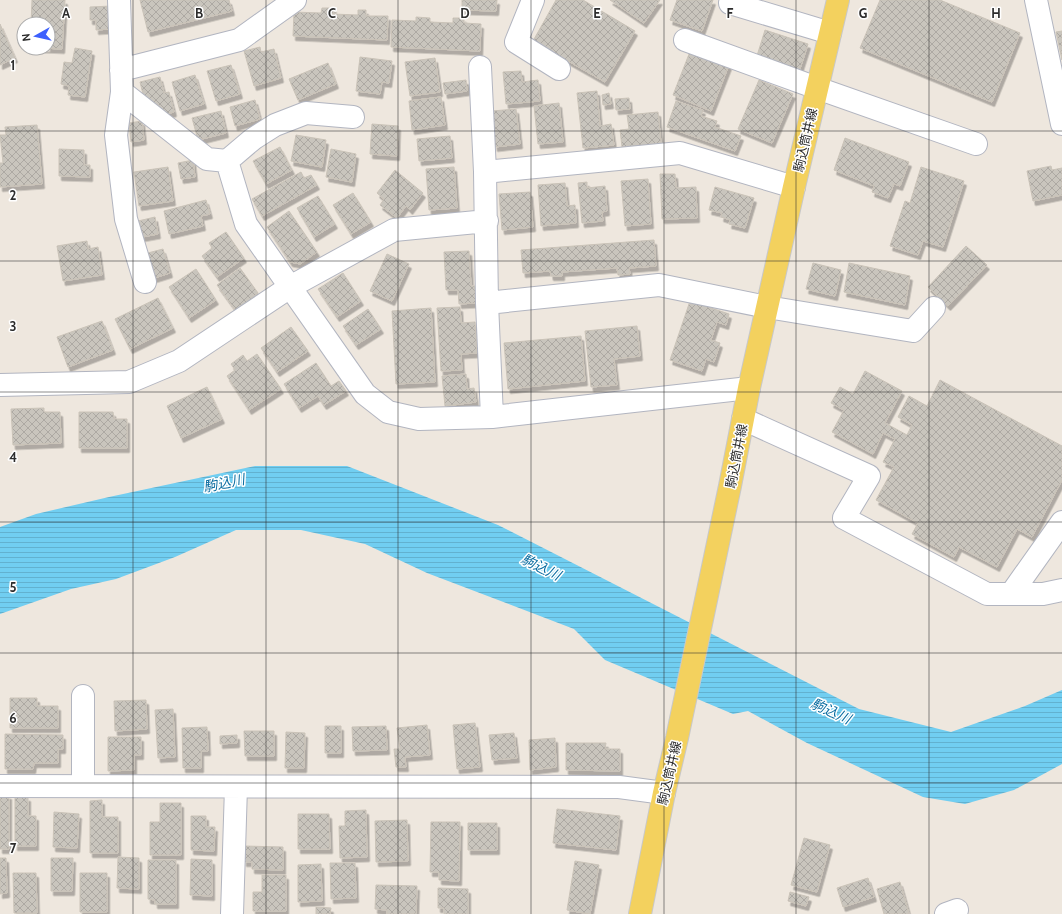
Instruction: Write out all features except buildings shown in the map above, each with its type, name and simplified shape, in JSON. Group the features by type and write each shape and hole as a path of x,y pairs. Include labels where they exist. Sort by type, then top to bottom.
{"main road":[{"name":"駒込筒井線","path":"640,914 664,793 730,486 749,388 838,0"}],"street":[{"path":"119,0 122,92 116,135 126,219 145,282"},
{"path":"121,70 238,40 295,0"},
{"path":"533,0 516,42 559,69"},
{"path":"1036,0 1062,124"},
{"path":"730,3 830,33"},
{"path":"685,40 976,144"},
{"path":"480,67 485,172 487,303 492,417"},
{"path":"122,92 207,159 227,161 253,139 275,125 306,113 353,117"},
{"path":"485,172 680,153 794,188"},
{"path":"227,161 246,224 364,394 388,412 419,419 492,417 749,388"},
{"path":"0,385 129,382 179,361 290,287 394,230 486,221"},
{"path":"487,303 658,285 767,307 913,331 934,308"},
{"path":"743,419 869,476 844,518 987,594 1044,594 1062,590"},
{"path":"1011,594 1062,522"},
{"path":"83,696 83,786"},
{"path":"0,786 619,787 664,793"},
{"path":"232,914 236,787"}],"water":[{"name":"駒込川","path":"255,466 347,466 498,525 859,709 951,732 1025,706 1062,690 1062,764 1014,790 965,804 923,797 807,743 748,711 733,714 605,660 574,629 427,573 365,544 301,530 236,530 175,557 116,579 71,589 0,614 0,527 36,514"}]}
